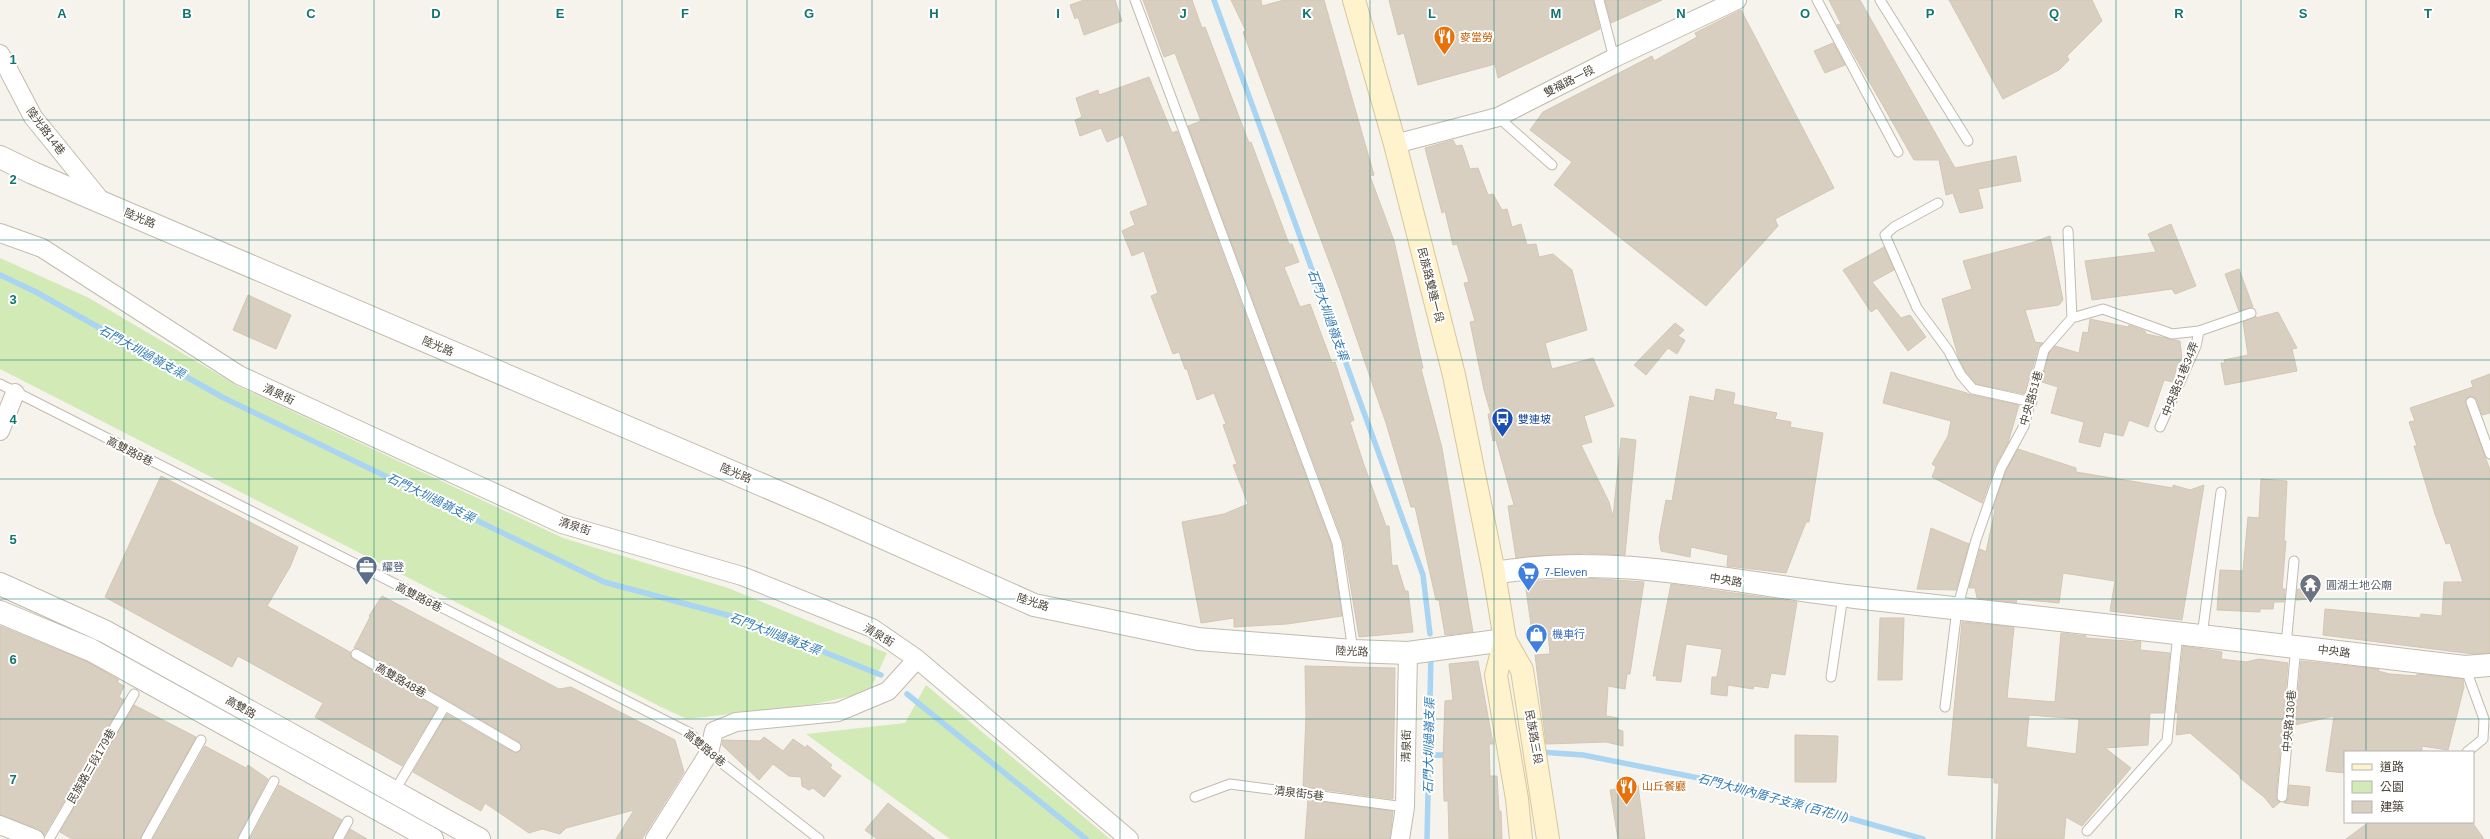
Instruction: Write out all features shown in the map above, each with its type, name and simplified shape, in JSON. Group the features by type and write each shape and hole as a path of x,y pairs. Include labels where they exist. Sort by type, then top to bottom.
{"main road":[{"name":"民族路雙連一段","path":"1354,0 1394,144 1454,375 1494,573"},
{"name":"民族路三段","path":"1494,573 1505,640 1522,670 1538,763 1548,839"},
{"name":"民族路三段","path":"1505,640 1496,675 1517,799 1521,839"}],"street":[{"name":"雙福路一段","path":"1394,144 1498,117 1614,58 1737,0"},
{"name":"陸光路14巷","path":"0,54 33,117 102,202"},
{"name":"陸光路","path":"0,157 33,173 823,511 1034,605 1198,639 1353,651 1408,653 1505,640"},
{"name":"清泉街","path":"0,233 42,248 239,375 562,524 742,576 872,628 917,659 1129,839"},
{"path":"0,430 7,388"},
{"name":"中央路","path":"1494,573 1534,567 1616,565 1672,570 1730,581 1843,596 2178,633 2465,667 2490,665"},
{"name":"高雙路","path":"0,584 106,632 478,839"},
{"name":"高雙路","path":"0,612 91,650 432,839"},
{"name":"清泉街","path":"1400,839 1405,807 1408,653"},
{"path":"655,839 709,753 714,731 736,722 838,712 888,691 917,659"},
{"path":"0,825 35,839"}],"lane":[{"path":"1135,0 1337,543 1353,651"},
{"path":"1599,0 1614,58"},
{"path":"1817,0 1898,152"},
{"path":"1880,0 1968,141"},
{"path":"1498,117 1552,165"},
{"path":"1938,203 1894,227 1885,235 1917,308 1948,350 1961,375 1973,389 2032,402"},
{"path":"2068,231 2072,318 2103,309 2172,334 2199,331 2251,313"},
{"name":"中央路51巷","path":"1957,609 1976,540 2001,468 2024,426 2032,402 2044,350 2072,318"},
{"name":"中央路51巷34弄","path":"2160,427 2196,346 2199,331"},
{"name":"高雙路8巷","path":"7,388 690,733 709,753 819,839"},
{"path":"2471,402 2490,454"},
{"path":"2202,636 2221,492"},
{"name":"中央路130巷","path":"2282,796 2291,646 2294,561"},
{"path":"1831,677 1843,596"},
{"path":"1945,707 1957,609"},
{"path":"2087,831 2167,741 2178,633"},
{"name":"高雙路48巷","path":"356,654 516,747"},
{"path":"2465,667 2484,720 2483,739 2468,751"},
{"name":"民族路三段179巷","path":"49,839 134,694"},
{"path":"394,792 445,706"},
{"path":"146,839 201,740"},
{"path":"243,839 274,781"},
{"name":"清泉街5巷","path":"1195,797 1230,784 1405,807"},
{"path":"338,839 348,822"}],"green space":[{"path":"0,258 89,298 238,386 563,538 728,588 887,653 869,692 815,704 687,719 661,707 0,369"},
{"path":"926,685 1110,839 950,839 806,734 905,723"}],"building":[{"path":"1084,0 1115,0 1122,21 1084,35 1078,17 1075,19 1070,5"},
{"path":"1143,0 1192,0 1202,28 1205,27 1249,143 1251,142 1289,244 1292,244 1299,262 1284,267 1300,307 1310,304 1332,363 1335,362 1354,420 1350,422 1363,462 1386,526 1389,526 1392,566 1397,565 1405,591 1408,591 1413,632 1359,637 1343,541 1188,126 1201,121 1175,53 1164,57"},
{"path":"1231,0 1261,0 1262,6 1284,0 1324,0 1374,175 1370,176 1394,241 1423,368 1421,369 1442,448 1473,632 1445,635 1439,600 1436,600 1415,507 1411,507 1386,423 1341,293 1243,32 1246,31"},
{"path":"1389,0 1593,0 1600,29 1498,78 1495,64 1418,85 1404,33 1398,35"},
{"path":"1605,0 1662,0 1611,23"},
{"path":"1829,0 1860,0 1955,168 2016,156 2021,181 1978,189 1983,208 1960,213 1953,193 1946,195 1939,160 1914,160 1837,25 1841,24"},
{"path":"1949,0 2092,0 2102,21 2067,56 2069,60 2059,70 2003,99"},
{"path":"1741,10 1834,188 1775,219 1778,226 1706,306 1554,185 1572,162 1530,130 1543,112 1652,56 1654,61 1697,37 1695,33"},
{"path":"1833,43 1845,65 1825,73 1814,51"},
{"path":"1149,77 1172,133 1177,131 1331,544 1342,616 1287,624 1234,627 1234,618 1201,623 1182,522 1224,514 1248,504 1233,465 1237,464 1223,425 1226,424 1214,393 1197,400 1187,369 1185,369 1179,352 1173,354 1151,296 1158,293 1144,251 1132,256 1122,231 1135,225 1130,212 1148,205 1123,135 1107,142 1101,128 1080,136 1075,120 1082,117 1076,98 1098,90 1099,95"},
{"path":"1453,140 1456,146 1462,145 1470,169 1478,168 1488,195 1493,194 1502,210 1507,209 1512,227 1521,224 1527,245 1536,244 1539,257 1553,254 1572,270 1587,330 1545,343 1552,369 1593,358 1614,406 1584,416 1592,442 1581,445 1609,502 1613,517 1621,438 1636,440 1625,555 1585,553 1516,558 1508,506 1514,505 1496,440 1493,441 1488,414 1491,414 1484,390 1470,322 1475,321 1464,283 1469,282 1457,244 1453,245 1445,211 1442,213 1425,148"},
{"path":"2171,224 2196,286 2175,294 2172,289 2092,300 2085,261 2156,252 2148,234"},
{"path":"2050,236 2063,300 2059,305 2025,310 2035,342 2043,343 2038,348 2025,394 1976,384 1966,372 1958,356 1942,299 1972,289 1963,261 2031,243"},
{"path":"1884,247 1894,270 1872,282 1901,318 1910,315 1926,337 1908,351 1877,308 1871,312 1843,270"},
{"path":"2239,269 2253,307 2239,311 2225,274"},
{"path":"248,295 291,315 276,349 233,330"},
{"path":"2278,312 2297,348 2292,349 2297,371 2225,385 2221,363 2225,363 2224,360 2248,355 2243,322 2256,316 2256,318"},
{"path":"2090,319 2128,327 2129,325 2145,331 2146,334 2180,341 2182,359 2180,366 2177,366 2173,382 2164,380 2148,427 2129,420 2123,436 2104,432 2100,447 2079,442 2084,422 2051,413 2058,387 2042,382 2049,353 2055,346 2079,353 2083,332 2088,333"},
{"path":"1675,323 1684,330 1678,336 1685,340 1677,354 1668,348 1646,375 1634,365"},
{"path":"1891,372 1967,393 1969,397 1968,394 2019,405 2008,443 1995,466 1982,503 1932,477 1936,467 1932,464 1948,436 1951,421 1883,403"},
{"path":"2490,374 2490,413 2482,415 2477,400 2472,396 2467,398 2465,401 2490,470 2490,653 2473,654 2323,635 2325,609 2420,618 2421,614 2442,616 2444,582 2463,582 2450,543 2446,544 2435,514 2414,446 2417,446 2409,422 2415,421 2410,408 2473,387 2471,381"},
{"path":"1716,389 1735,393 1733,404 1777,413 1775,419 1791,422 1790,427 1823,433 1809,522 1806,522 1786,573 1727,566 1728,555 1691,547 1690,557 1661,551 1659,538 1666,500 1672,501 1690,396 1714,401"},
{"path":"2018,449 2076,468 2076,472 2173,488 2173,485 2190,490 2204,485 2182,620 2110,611 2115,581 2063,573 2059,603 2017,599 2016,603 1977,598 1975,588 1969,588 1980,549 1986,552 1995,510 1993,509 2006,470"},
{"path":"161,476 298,547 290,567 267,606 350,652 353,659 437,708 402,766 315,717 323,703 238,656 232,667 105,597"},
{"path":"2261,479 2287,481 2284,541 2286,541 2282,589 2285,589 2284,602 2274,602 2273,609 2260,609 2260,612 2217,610 2220,570 2243,571 2248,517 2259,518"},
{"path":"1931,528 1969,544 1956,590 1917,589"},
{"path":"1586,578 1644,582 1630,674 1627,674 1625,689 1608,686 1606,716 1618,718 1617,729 1623,731 1623,746 1606,742 1546,744 1535,655 1550,654 1548,632 1532,632 1525,582"},
{"path":"1671,584 1797,602 1785,675 1771,673 1768,688 1754,686 1753,689 1728,685 1727,696 1711,694 1712,677 1717,677 1722,649 1686,644 1681,682 1656,680 1657,676 1653,676"},
{"path":"2297,589 2311,590 2312,599 2296,600"},
{"path":"382,596 559,689 571,687 675,740 684,772 642,839 616,839 634,810 566,828 560,834 542,829 529,833 485,803 481,811 413,772 447,714 513,752 519,752 522,747 519,742 359,649 354,648 370,617 369,616"},
{"path":"1880,618 1904,618 1902,680 1878,680"},
{"path":"1962,622 2014,627 2007,698 2055,702 2061,633 2086,636 2086,638 2141,642 2140,650 2170,653 2164,713 2150,713 2148,745 2105,748 2131,768 2082,826 2066,817 2064,839 1996,839 1999,783 1994,783 1994,778 1948,775","holes":["2029,715 2079,719 2076,754 2026,747"]},
{"path":"0,626 86,661 119,680 117,682 124,686 119,697 124,700 44,835 39,829 0,815"},
{"path":"2183,646 2222,652 2221,659 2246,662 2259,659 2288,663 2276,796 2280,802 2273,808 2264,797 2240,778 2240,776 2190,733 2176,735 2178,712 2176,713"},
{"path":"1478,661 1493,744 1489,744 1490,776 1497,776 1499,811 1501,811 1502,839 1449,839 1448,801 1444,801 1443,759 1445,701 1453,700 1449,664"},
{"path":"2301,661 2379,669 2378,671 2390,674 2417,676 2417,674 2463,679 2464,687 2448,750 2422,746 2422,751 2344,751 2344,773 2326,771 2334,716 2295,725"},
{"path":"1305,666 1395,668 1393,799 1303,787 1306,717"},
{"path":"134,705 196,737 140,839 72,839 60,832"},
{"path":"1795,735 1838,736 1836,782 1795,782"},
{"path":"764,737 783,751 793,739 806,748 807,745 832,765 830,768 841,776 824,797 813,788 809,790 802,786 801,777 789,776 773,764 759,780 722,745 723,740 760,741"},
{"path":"205,746 246,768 248,765 268,779 237,839 153,839"},
{"path":"279,785 342,820 332,839 250,839"},
{"name":"山丘餐廳","path":"1638,785 1645,839 1618,839 1610,790"},
{"path":"2289,785 2310,787 2308,806 2284,803 2288,798"},
{"path":"1308,800 1393,811 1390,839 1305,839"},
{"path":"888,803 935,839 877,839 865,830"},
{"path":"2368,823 2473,823 2484,839 2346,839"},
{"path":"350,829 367,839 345,839"}],"waterway":[{"name":"石門大圳過嶺支渠","path":"1214,0 1423,575 1430,634"},
{"name":"石門大圳過嶺支渠","path":"0,275 36,292 222,397 604,582 742,619 881,675"},
{"name":"石門大圳過嶺支渠","path":"1427,839 1431,654"},
{"name":"石門大圳過嶺支渠","path":"907,694 1086,839"},
{"name":"石門大圳內厝子支渠 (百花川)","path":"1540,752 1583,755 1724,783 1923,839"},
{"name":"石門大圳內厝子支渠 (百花川)","path":"1429,755 1449,755"}],"place":[{"name":"麥當勞","path":"1444,56"},
{"name":"雙連坡","path":"1503,438"},
{"name":"耀登","path":"366,586"},
{"name":"7-Eleven","path":"1529,592"},
{"name":"圓湖土地公廟","path":"2310,604"},
{"name":"機車行","path":"1537,654"},
{"name":"山丘餐廳","path":"1627,806"}]}
